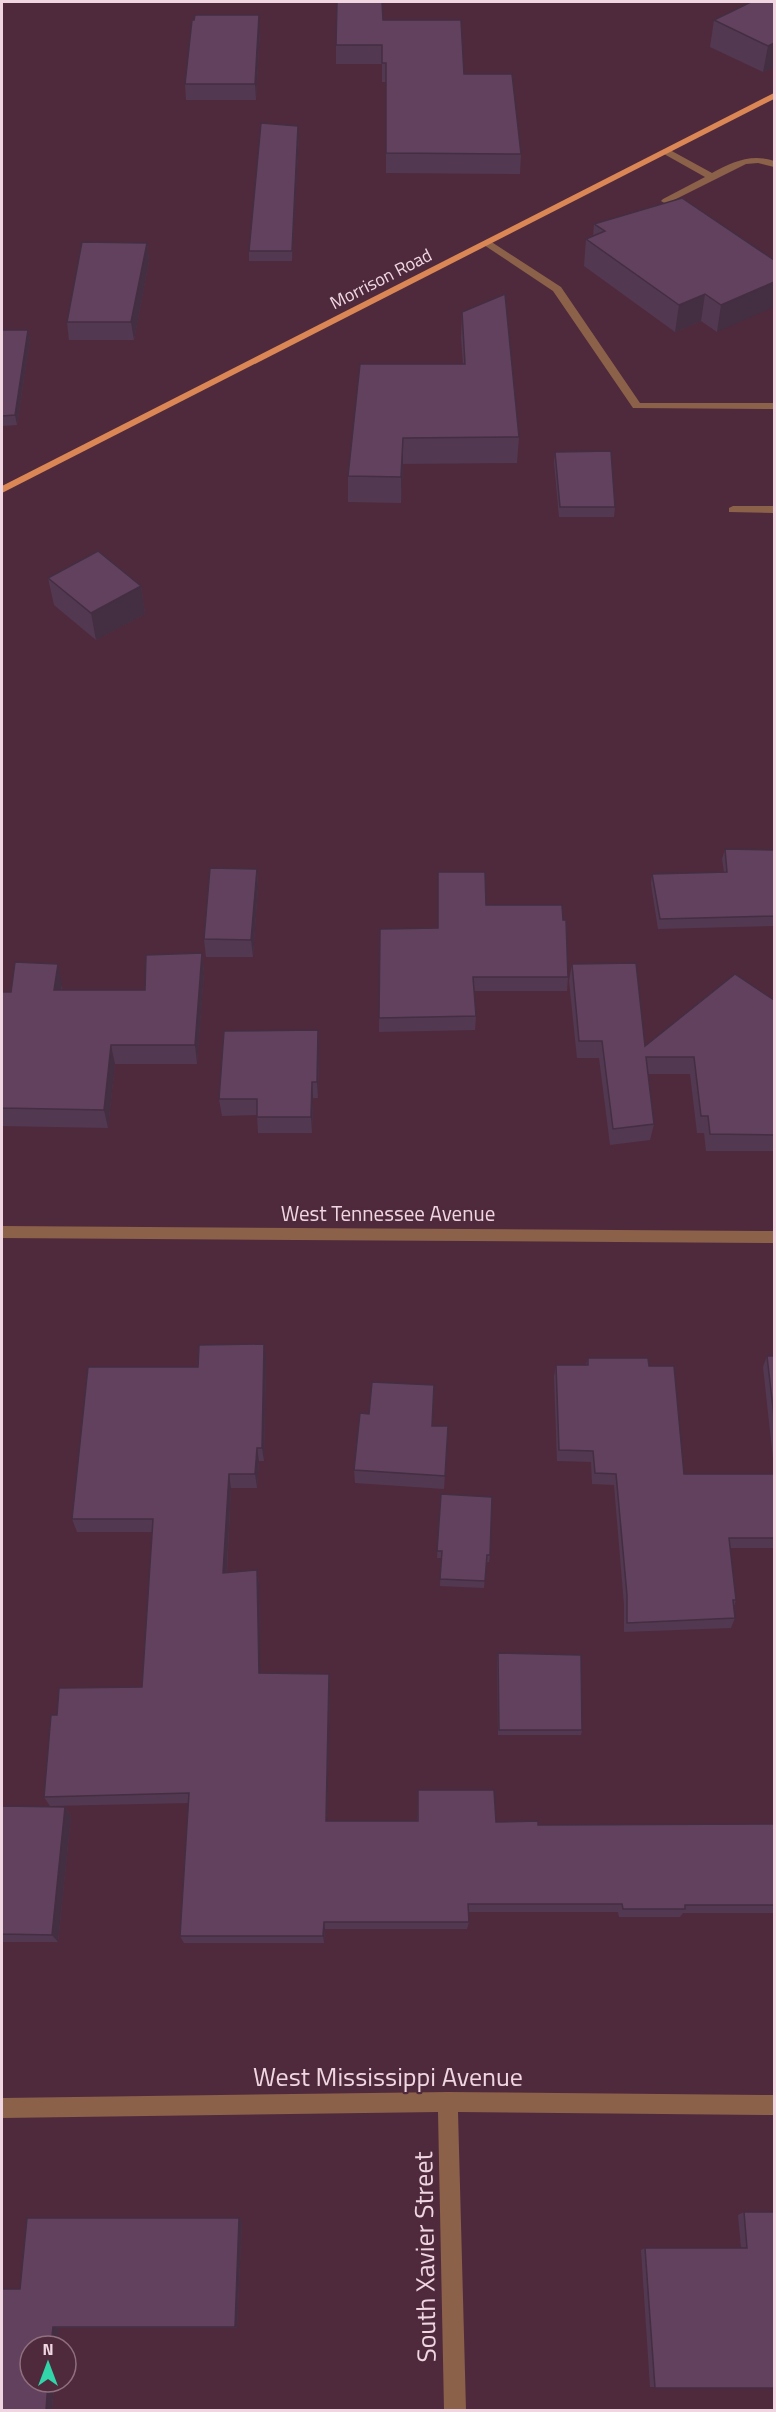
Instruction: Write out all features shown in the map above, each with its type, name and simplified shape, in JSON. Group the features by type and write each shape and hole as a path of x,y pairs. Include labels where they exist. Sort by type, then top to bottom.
{"main road":[{"name":"Morrison Road","path":"2,490 774,96"}],"street":[{"path":"667,152 712,177"},
{"path":"666,201 744,160 756,159 774,164"},
{"path":"487,243 557,289 637,406 774,406"},
{"path":"733,510 774,510"},
{"name":"West Tennessee Avenue","path":"2,1232 774,1237"},
{"name":"West Mississippi Avenue","path":"2,2108 448,2102 774,2105"},
{"name":"South Xavier Street","path":"448,2102 455,2410"}],"building":[{"path":"337,2 382,2 383,20 461,20 464,74 512,74 521,154 386,153 386,63 382,63 382,45 336,45"},
{"path":"751,2 774,2 774,43 768,46 714,20"},
{"path":"195,15 259,15 255,84 185,84 192,20"},
{"path":"261,123 298,126 292,251 249,251"},
{"path":"682,198 774,260 774,282 721,305 705,294 679,305 586,239 605,231 594,224"},
{"path":"82,242 147,243 131,322 67,322"},
{"path":"505,294 519,437 403,438 401,477 348,476 360,364 465,364 462,312"},
{"path":"2,330 28,330 15,415 2,416"},
{"path":"611,451 615,507 560,507 555,452"},
{"path":"98,551 141,586 91,613 48,578"},
{"path":"725,849 774,850 774,916 660,919 652,874 727,872"},
{"path":"210,868 257,869 251,940 204,939"},
{"path":"438,872 485,872 486,905 562,905 563,920 566,920 568,977 473,977 476,1016 379,1018 380,929 438,928"},
{"path":"202,953 195,1045 111,1045 104,1110 2,1108 2,992 11,992 15,962 58,964 54,990 145,990 146,955"},
{"path":"636,963 645,1046 735,974 774,1000 774,1135 710,1134 708,1116 701,1116 694,1057 646,1057 654,1124 613,1129 602,1041 579,1041 572,964"},
{"path":"318,1030 317,1082 312,1082 311,1117 257,1117 257,1099 219,1099 224,1031"},
{"path":"264,1344 262,1448 257,1448 255,1474 229,1474 223,1573 257,1570 259,1673 329,1674 326,1821 418,1821 418,1790 494,1790 496,1822 538,1821 538,1825 774,1824 774,1905 685,1905 685,1909 623,1909 622,1904 468,1904 469,1922 324,1922 323,1936 180,1936 189,1793 44,1797 51,1715 57,1715 59,1688 142,1687 153,1519 72,1519 88,1367 198,1367 199,1345"},
{"path":"767,1356 774,1356 774,1417"},
{"path":"588,1358 648,1358 649,1366 674,1366 684,1474 774,1474 774,1538 729,1538 736,1600 733,1600 735,1618 627,1623 627,1595 616,1474 595,1473 593,1451 559,1450 556,1365 588,1365"},
{"path":"372,1382 434,1385 432,1426 448,1426 445,1476 354,1470 360,1413 369,1414"},
{"path":"441,1494 492,1497 490,1555 487,1555 485,1581 440,1579 442,1551 437,1551"},
{"path":"498,1653 581,1655 582,1730 499,1730"},
{"path":"2,1806 65,1807 52,1935 2,1934"},
{"path":"744,2212 774,2212 774,2388 655,2388 645,2248 747,2248"},
{"path":"27,2218 239,2218 235,2327 53,2327 52,2334 18,2334 18,2394 47,2394 46,2410 2,2410 2,2289 20,2289"}]}
